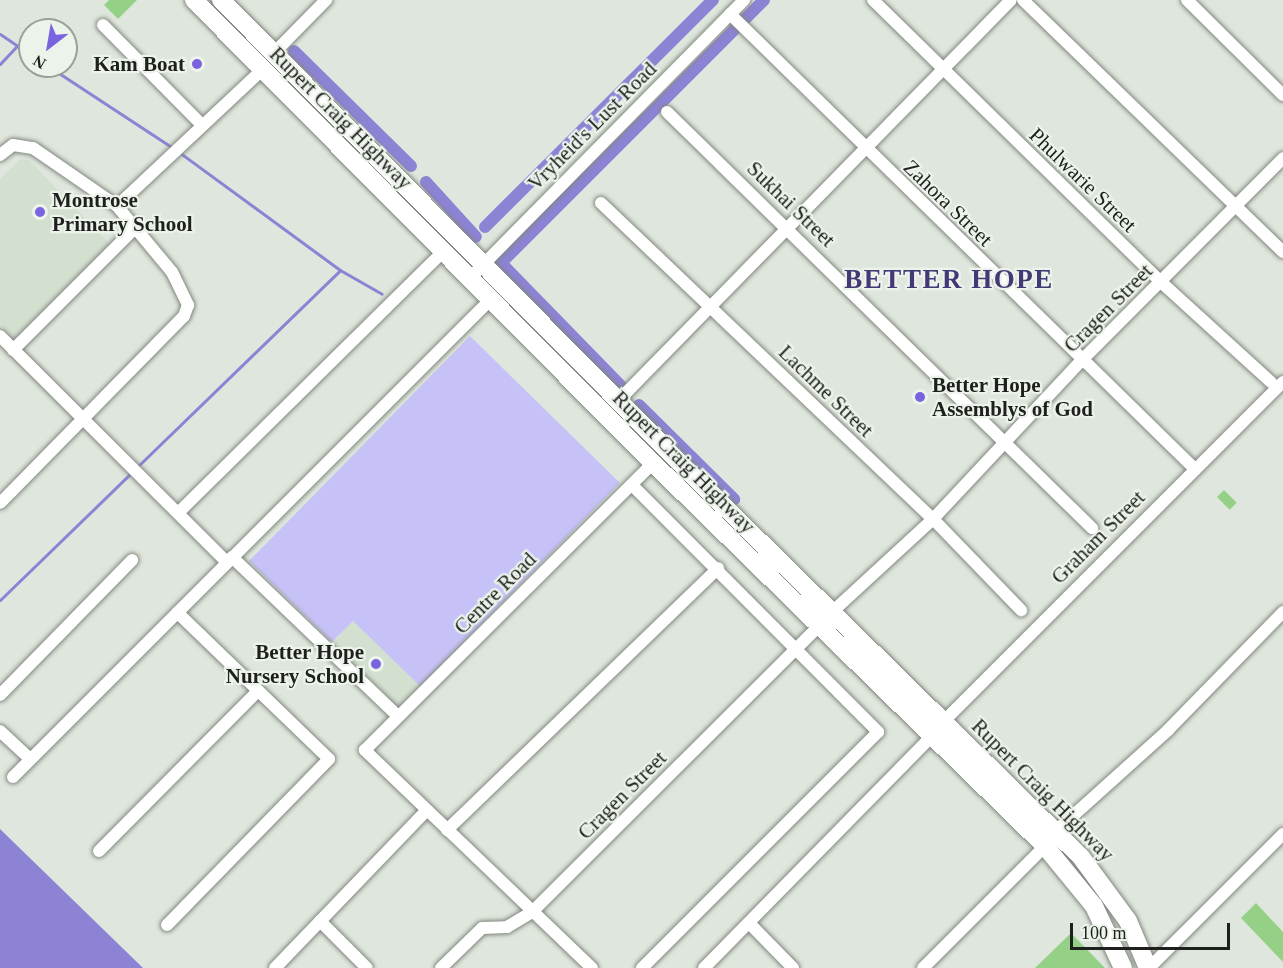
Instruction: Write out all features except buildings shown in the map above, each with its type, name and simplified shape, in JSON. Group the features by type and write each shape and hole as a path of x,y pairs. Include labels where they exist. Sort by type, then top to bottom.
{"main road":[{"name":"Rupert Craig Highway","path":"194,0 442,253 818,627 938,729"},
{"name":"Rupert Craig Highway","path":"221,0 484,263 618,401 832,612 938,729 1051,839 1106,886 1149,968"},
{"name":"Rupert Craig Highway","path":"1051,839 1094,906 1123,968"}],"street":[{"path":"273,54 326,0"},
{"name":"Vryheid's Lust Road","path":"469,279 732,16 744,0"},
{"name":"Phulwarie Street","path":"873,0 1161,282 1277,382"},
{"path":"618,401 1011,0"},
{"path":"1023,0 1283,252"},
{"path":"1187,0 1283,95"},
{"name":"Zahora Street","path":"732,16 864,149 1194,468"},
{"path":"103,25 201,124"},
{"path":"117,206 201,124 262,70"},
{"name":"Sukhai Street","path":"667,111 789,228 1092,528"},
{"path":"0,156 13,145 42,153 117,206 133,230 172,272 188,305 184,316 0,503"},
{"name":"Cragen Street","path":"832,612 933,519 1082,360 1283,158"},
{"name":"Lachme Street","path":"601,203 933,519 1021,610"},
{"path":"13,350 133,230"},
{"path":"178,513 442,253"},
{"path":"13,777 490,300"},
{"path":"0,336 178,513 398,716"},
{"name":"Graham Street","path":"704,968 1277,382"},
{"name":"Centre Road","path":"427,810 366,750 398,716 634,487 653,463"},
{"path":"634,487 718,568 878,732 642,968"},
{"path":"0,695 132,560"},
{"path":"447,830 718,568"},
{"path":"167,925 329,759 177,612"},
{"path":"923,968 1051,839 1168,730 1283,612"},
{"name":"Cragen Street","path":"441,968 482,928 507,927 532,912 798,650 818,627"},
{"path":"99,851 258,691"},
{"path":"0,730 30,759"},
{"path":"275,968 427,810 592,968"},
{"path":"1149,968 1283,834"},
{"path":"320,921 367,968"},
{"path":"749,923 794,968"}],"shaded area":[{"name":"Montrose Primary School","path":"20,159 29,160 110,244 15,341 0,325 0,179"},
{"path":"470,336 620,483 420,686 353,621 332,642 249,561"},
{"name":"Better Hope Nursery School","path":"353,621 420,686 399,707 332,643"},
{"path":"0,829 143,968 0,968"}],"waterway":[{"path":"485,227 713,0"},
{"path":"621,386 501,263 764,0"},
{"path":"0,34 18,46"},
{"path":"0,64 17,46"},
{"path":"294,51 411,166"},
{"path":"66,78 173,148"},
{"path":"137,467 340,270 179,152"},
{"path":"426,182 476,237"},
{"path":"340,270 382,294"},
{"path":"639,405 734,499"},
{"path":"0,600 132,472"}],"place":[{"name":"Kam Boat","path":"197,64"},
{"name":"Montrose Primary School","path":"40,212"},
{"name":"Better Hope Assemblys of God","path":"920,397"},
{"name":"Better Hope Nursery School","path":"376,664"}],"district":[{"name":"BETTER HOPE","path":"949,280"}]}
